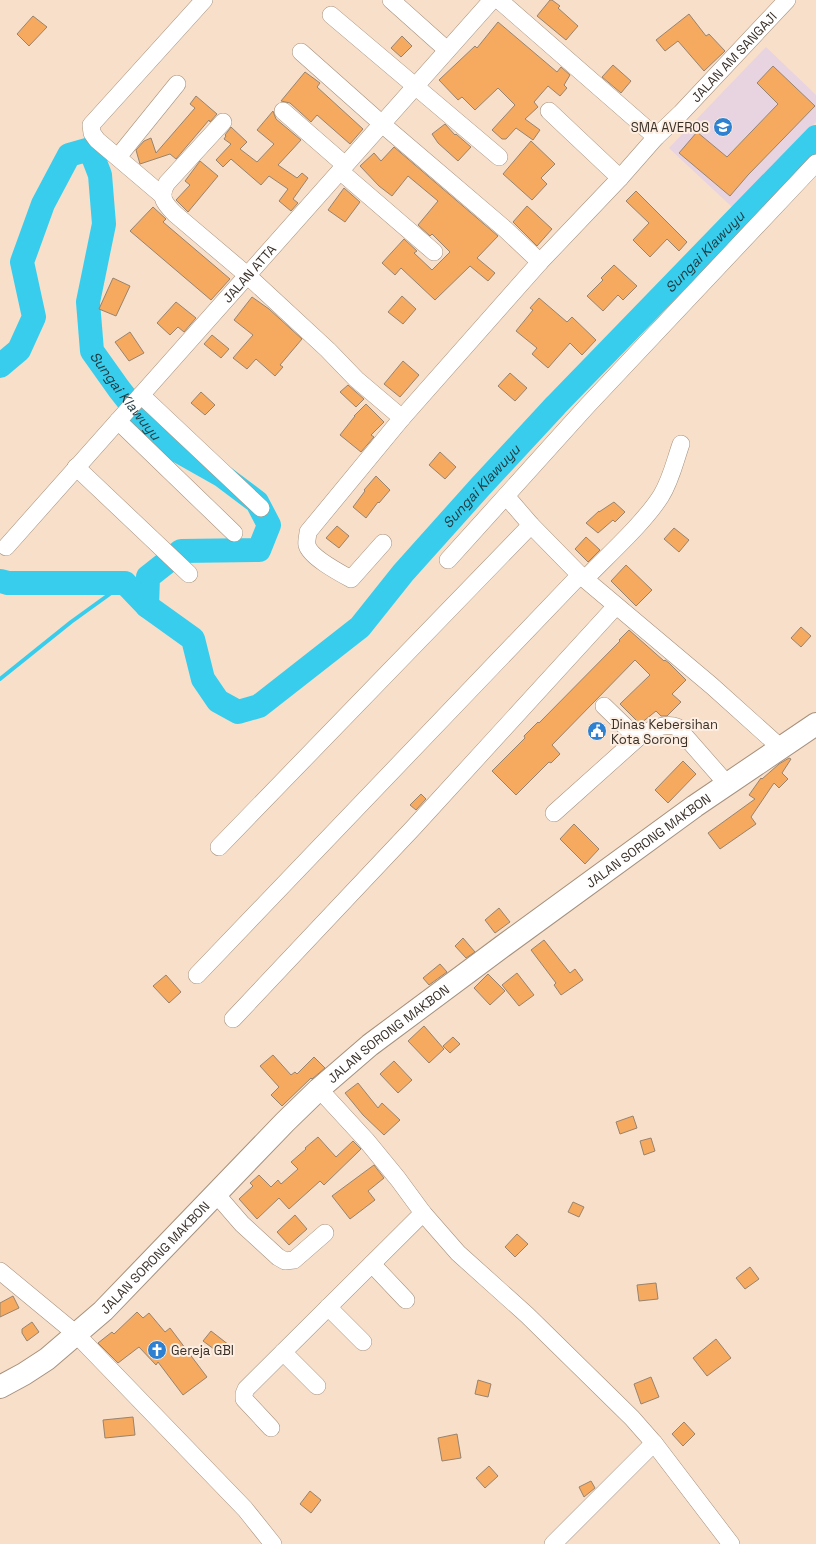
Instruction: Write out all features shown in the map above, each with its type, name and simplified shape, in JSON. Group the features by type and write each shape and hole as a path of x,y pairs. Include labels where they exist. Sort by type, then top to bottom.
{"highway":[{"name":"JALAN SORONG MAKBON","path":"0,1387 47,1359 103,1311 129,1286 285,1122 370,1045 503,946 727,784 816,724"}],"street":[{"path":"163,196 97,140 92,133 91,125 204,0"},
{"path":"391,0 447,50"},
{"name":"JALAN ATTA","path":"6,547 492,0"},
{"path":"499,0 656,137"},
{"name":"JALAN AM SANGAJI","path":"383,543 351,579 335,570 313,553 307,545 308,532 402,418 540,262 620,178 656,137 681,113 787,0"},
{"path":"331,15 499,157"},
{"path":"301,52 382,124 499,224 540,262"},
{"path":"118,157 177,84"},
{"path":"283,111 434,252"},
{"path":"549,111 620,178"},
{"path":"223,122 167,183 163,196 165,203 175,214 247,275 328,350 356,379 402,418"},
{"path":"448,560 587,406 816,163"},
{"path":"141,395 261,508"},
{"path":"118,421 234,533"},
{"path":"197,975 582,577 648,513 662,495 670,478 681,444"},
{"path":"76,468 189,574"},
{"path":"506,496 531,525 582,577 712,686 781,748"},
{"path":"219,847 531,525"},
{"path":"233,1019 414,827 616,606"},
{"path":"604,706 637,738"},
{"path":"554,813 637,738 649,731 661,727 678,727 727,784"},
{"path":"319,1090 366,1140 398,1179 423,1213 458,1253 558,1344 632,1418 654,1443 731,1544"},
{"path":"216,1194 242,1224 278,1257 285,1261 294,1260 324,1233"},
{"path":"271,1428 244,1399 246,1389 423,1213"},
{"path":"372,1264 406,1300"},
{"path":"0,1271 76,1333 245,1508 273,1544"},
{"path":"328,1307 363,1342"},
{"path":"283,1352 317,1386"},
{"path":"553,1544 654,1443"}],"shaded area":[{"name":"SMA AVEROS","path":"766,47 816,95 816,122 733,208 669,148","holes":["773,66 815,106 751,172 731,152 778,104 757,83","697,132 748,175 730,196 679,153"]}],"building":[{"path":"550,0 560,6 558,8 578,26 566,40 537,16"},
{"path":"689,14 706,36 709,34 725,51 704,71 678,41 665,51 656,40"},
{"path":"33,16 47,27 29,46 17,34"},
{"path":"498,22 557,72 561,67 570,75 564,85 567,88 560,96 548,86 534,102 538,107 525,119 540,130 533,140 516,128 506,139 502,139 492,130 515,105 498,88 475,110 462,97 458,100 439,80 475,46 477,48"},
{"path":"402,36 412,46 401,57 391,48"},
{"path":"613,65 631,81 621,93 602,77"},
{"path":"773,66 815,106 748,175 730,196 679,153 697,132 727,157 778,104 757,83"},
{"path":"305,72 320,83 317,87 363,129 350,144 317,115 311,122 290,103 281,101"},
{"path":"196,96 217,114 210,122 209,120 176,159 170,154 140,164 136,150 144,141 151,138 156,153 195,108 190,104"},
{"path":"273,111 276,119 301,140 278,165 297,178 302,173 308,178 293,199 298,203 291,211 279,201 288,189 269,176 261,185 231,159 223,167 216,160 231,144 224,139 231,127 247,142 240,149 257,162 274,144 257,130"},
{"path":"445,124 455,135 456,134 471,147 458,161 438,143 432,134"},
{"path":"531,141 555,164 541,178 547,184 532,200 503,174"},
{"path":"394,147 498,236 477,258 495,273 488,281 470,266 435,300 401,268 395,275 382,263 404,239 417,251 414,253 432,270 450,252 432,234 430,236 418,225 438,201 408,176 392,196 379,186 360,166 374,153 381,161"},
{"path":"200,161 218,176 188,212 176,200 190,185 185,181"},
{"path":"344,188 360,202 345,222 328,210"},
{"path":"636,191 687,242 679,251 667,239 650,257 633,240 649,223 626,201"},
{"path":"527,206 552,229 537,246 513,222"},
{"path":"153,207 166,219 163,222 230,279 211,300 130,231"},
{"path":"614,265 637,286 623,300 618,295 603,311 587,296 603,280 601,278"},
{"path":"113,278 130,286 116,316 99,309"},
{"path":"402,296 416,309 403,324 388,312"},
{"path":"252,297 269,309 302,339 280,365 283,367 275,376 256,359 247,369 233,358 253,335 234,320"},
{"path":"539,298 567,322 572,317 596,340 582,355 570,343 548,368 532,354 537,348 516,331 533,310 530,308"},
{"path":"176,302 196,318 184,332 178,327 170,335 157,323"},
{"path":"130,332 144,353 129,361 115,342"},
{"path":"212,335 229,349 221,358 204,344"},
{"path":"403,361 419,375 400,397 384,384"},
{"path":"510,373 527,388 515,401 498,386"},
{"path":"348,385 364,399 356,407 340,392"},
{"path":"201,392 215,405 205,415 191,403"},
{"path":"366,404 384,422 371,435 374,437 361,452 340,435 354,416"},
{"path":"440,452 456,467 445,479 429,465"},
{"path":"376,476 390,490 379,503 378,502 366,518 353,507 365,491 364,490"},
{"path":"614,502 625,512 615,522 613,520 598,533 586,523 599,511"},
{"path":"337,526 349,536 339,548 326,538"},
{"path":"674,528 689,540 679,552 664,539"},
{"path":"586,537 600,550 588,562 575,549"},
{"path":"626,565 652,590 636,606 611,581"},
{"path":"801,627 811,636 801,647 791,638"},
{"path":"629,630 664,661 665,660 669,663 686,680 672,694 681,702 667,716 661,716 656,711 640,724 620,704 650,675 635,660 552,745 560,754 551,763 549,762 516,795 492,771 525,738 524,736 538,722 539,723"},
{"path":"789,758 791,759 782,773 788,779 779,788 774,783 751,817 756,824 720,849 708,833 755,799 749,795 761,778 762,779 779,764"},
{"path":"683,761 696,774 668,803 655,790"},
{"path":"421,794 426,799 416,810 410,805"},
{"path":"574,824 599,849 585,864 560,839"},
{"path":"499,908 510,922 495,933 485,920"},
{"path":"463,938 475,952 466,958 455,946"},
{"path":"544,940 570,973 575,969 583,980 561,995 554,985 556,983 531,950"},
{"path":"440,964 447,972 429,985 423,978"},
{"path":"517,973 534,995 519,1006 502,985"},
{"path":"488,974 505,991 490,1005 474,988"},
{"path":"166,975 181,992 169,1003 153,986"},
{"path":"424,1026 444,1049 429,1063 408,1041"},
{"path":"453,1037 460,1044 450,1053 443,1046"},
{"path":"273,1055 291,1075 295,1072 297,1074 314,1057 325,1068 312,1079 311,1078 282,1106 271,1095 279,1087 260,1066"},
{"path":"394,1061 412,1080 398,1093 380,1074"},
{"path":"358,1083 378,1108 382,1103 400,1120 384,1135 363,1115 345,1093"},
{"path":"633,1116 637,1128 620,1134 616,1122"},
{"path":"318,1137 336,1157 353,1141 361,1149 324,1185 320,1181 289,1209 279,1198 257,1219 239,1199 253,1186 250,1183 259,1175 271,1187 278,1180 281,1184 298,1169 291,1162"},
{"path":"651,1138 655,1151 644,1155 640,1141"},
{"path":"374,1165 384,1178 368,1191 375,1200 350,1219 332,1196"},
{"path":"573,1202 584,1207 579,1217 568,1212"},
{"path":"295,1215 307,1229 289,1245 277,1232"},
{"path":"517,1234 528,1244 515,1257 505,1247"},
{"path":"750,1267 759,1279 745,1289 736,1278"},
{"path":"656,1283 658,1299 639,1301 637,1285"},
{"path":"13,1296 19,1308 0,1317 0,1303"},
{"path":"137,1312 143,1318 149,1313 165,1332 170,1328 207,1377 183,1395 158,1362 156,1365 139,1347 118,1363 98,1343 112,1332 114,1334"},
{"path":"32,1322 39,1332 27,1341 22,1333 22,1329"},
{"path":"211,1331 229,1345 222,1355 203,1341"},
{"path":"716,1339 731,1358 707,1376 693,1358"},
{"path":"651,1377 659,1397 641,1404 634,1384"},
{"path":"478,1380 491,1384 488,1397 475,1394"},
{"path":"133,1417 135,1435 105,1438 103,1420"},
{"path":"684,1422 695,1434 683,1446 672,1434"},
{"path":"457,1434 461,1458 442,1461 438,1438"},
{"path":"489,1466 498,1476 485,1488 476,1478"},
{"path":"591,1481 595,1488 584,1497 579,1487"},
{"path":"310,1491 321,1500 311,1513 300,1504"}],"waterway":[{"name":"Sungai Klawuyu","path":"0,366 19,350 34,317 22,262 43,204 69,155 90,149 100,175 104,224 88,302 92,351 119,389 159,440 221,475 257,502 269,525 259,550 181,551 148,577 147,606 193,639 203,679 218,701 238,712 259,706 360,627 403,573 556,405 816,137"},
{"name":"Sungai Klawuyu","path":"0,581 8,583 125,583 147,606"},
{"name":"Sungai Klawuyu","path":"0,679 71,622 125,583"}],"place":[{"name":"SMA AVEROS","path":"723,127"},
{"name":"Dinas Kebersihan Kota Sorong","path":"597,731"},
{"name":"Gereja GBI","path":"157,1350"}]}
